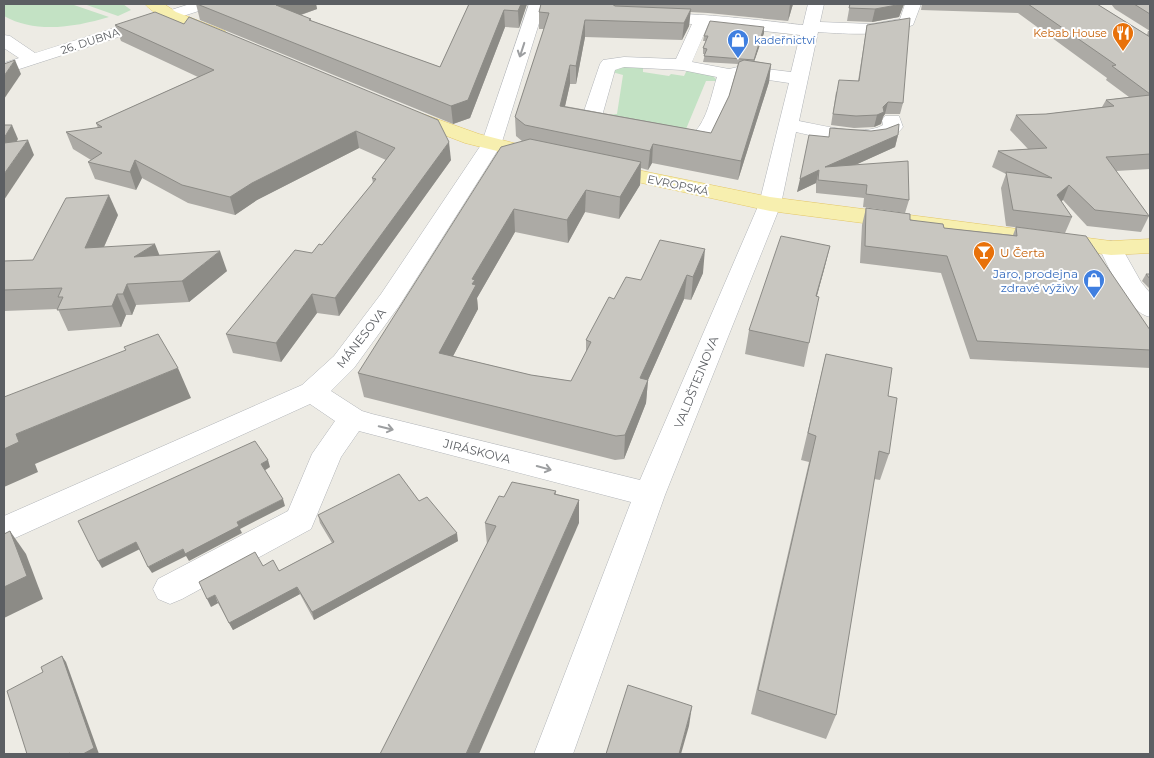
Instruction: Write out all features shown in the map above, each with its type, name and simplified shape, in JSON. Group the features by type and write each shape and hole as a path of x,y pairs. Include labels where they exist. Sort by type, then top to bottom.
{"main road":[{"path":"153,4 170,15 239,43"},
{"name":"EVROPSKÁ","path":"391,107 445,130 490,145 770,204 1111,248 1150,246"}],"street":[{"name":"26. DUBNA","path":"4,69 205,4"},
{"name":"MÁNESOVA","path":"4,530 312,392 344,362 390,300 490,145 537,4"},
{"path":"634,17 702,20 813,20 868,29 895,28 907,22 913,4"},
{"path":"684,59 702,20"},
{"name":"VALDŠTEJNOVA","path":"554,754 649,495 770,204 813,20"},
{"path":"4,40 33,60"},
{"path":"633,49 684,59 727,74 742,71 799,79"},
{"path":"684,59 624,62 603,57 592,117 599,124 672,137 699,139 706,133 718,107 727,74"},
{"path":"788,125 861,136 875,136 887,133 893,127 892,120"},
{"path":"1111,248 1130,285 1150,309"},
{"name":"JIRÁSKOVA","path":"312,392 352,418 649,495"},
{"path":"170,589 300,520 327,454 352,418"}],"green space":[{"path":"4,4 71,4 109,17 83,24 42,27 16,22 4,16"},
{"path":"84,4 123,4 131,10 118,16"},
{"path":"643,67 643,72 669,76 671,74 684,76 687,70 712,75 718,81 706,81 686,129 604,115 617,114 623,75 612,72 618,68"}],"building":[{"path":"197,4 280,4 276,5 311,19 309,20 440,67 469,4 521,4 518,11 504,10 468,100 451,106"},
{"path":"541,4 612,4 615,6 691,9 684,23 585,20 576,66 570,65 560,106 711,133 729,96 739,62 744,60 771,64 741,161 653,144 650,151 525,125 515,117 549,13 539,12"},
{"path":"850,4 902,4 875,9 849,8"},
{"path":"1028,4 1097,4 1150,37 1150,94 1112,66 1116,65"},
{"path":"1134,4 1150,4 1150,14"},
{"path":"155,12 184,24 189,17 438,120 449,142 335,298 312,294 276,343 226,334 295,250 312,253 319,244 322,245 376,179 372,178 395,148 356,131 252,183 230,197 182,185 135,160 130,172 88,162 102,153 66,132 102,127 96,123 214,70 115,25"},
{"path":"910,18 903,103 888,102 883,107 884,112 877,115 833,114 839,80 859,81 867,25"},
{"path":"710,21 764,27 754,60 704,56 707,49 703,48 708,36 704,36"},
{"path":"15,60 4,76 4,64"},
{"path":"1150,95 1150,154 1106,157 1149,216 1095,210 1069,185 1057,195 1072,217 1013,210 1006,172 1052,178 998,151 1047,148 1016,115 1046,114 1114,106 1106,100"},
{"path":"899,124 898,135 825,167 908,161 909,200 866,194 867,185 818,180 819,170 800,179 809,135 829,137 830,128 871,131 886,129"},
{"path":"4,125 12,125 4,138"},
{"path":"530,139 641,162 620,197 586,190 567,220 514,209 472,279 475,280 472,284 476,285 439,353 531,375 571,381 591,342 586,340 609,297 614,299 626,277 641,280 660,240 705,249 693,277 687,275 640,378 648,380 625,435 616,436 358,373 501,147"},
{"path":"28,140 4,174 4,143"},
{"path":"109,195 85,248 155,244 134,257 220,251 182,281 127,284 123,294 117,294 112,306 57,310 63,297 58,297 62,288 4,290 4,261 33,260 66,198"},
{"path":"866,208 910,214 910,220 943,224 944,228 1017,236 1016,227 1086,236 1150,330 1150,350 977,341 947,256 865,246"},
{"path":"781,236 830,246 816,296 819,297 809,343 749,330"},
{"path":"158,334 178,368 16,434 19,442 4,449 4,397 126,350 124,347"},
{"path":"826,354 892,368 888,396 897,398 889,454 879,451 836,715 758,690 816,436 808,433"},
{"path":"255,441 268,460 261,464 283,499 237,522 239,526 185,554 183,549 148,567 136,542 98,561 78,521"},
{"path":"399,474 419,501 427,497 457,533 312,612 297,587 229,623 215,595 207,599 199,582 255,552 263,566 273,560 279,571 334,542 318,515"},
{"path":"512,482 556,491 554,494 579,500 466,754 380,754 496,526 485,523 499,496 504,497"},
{"path":"10,531 27,576 4,587 4,534"},
{"path":"62,656 94,748 83,754 27,754 7,691 43,672 41,667"},
{"path":"628,685 692,706 679,754 606,754"}],"place":[{"name":"Kebab House","path":"1123,52"},
{"name":"kadeřnictví","path":"738,59"},
{"name":"U Čerta","path":"984,271"},
{"name":"Jaro, prodejna zdravé výživy","path":"1094,299"}]}
